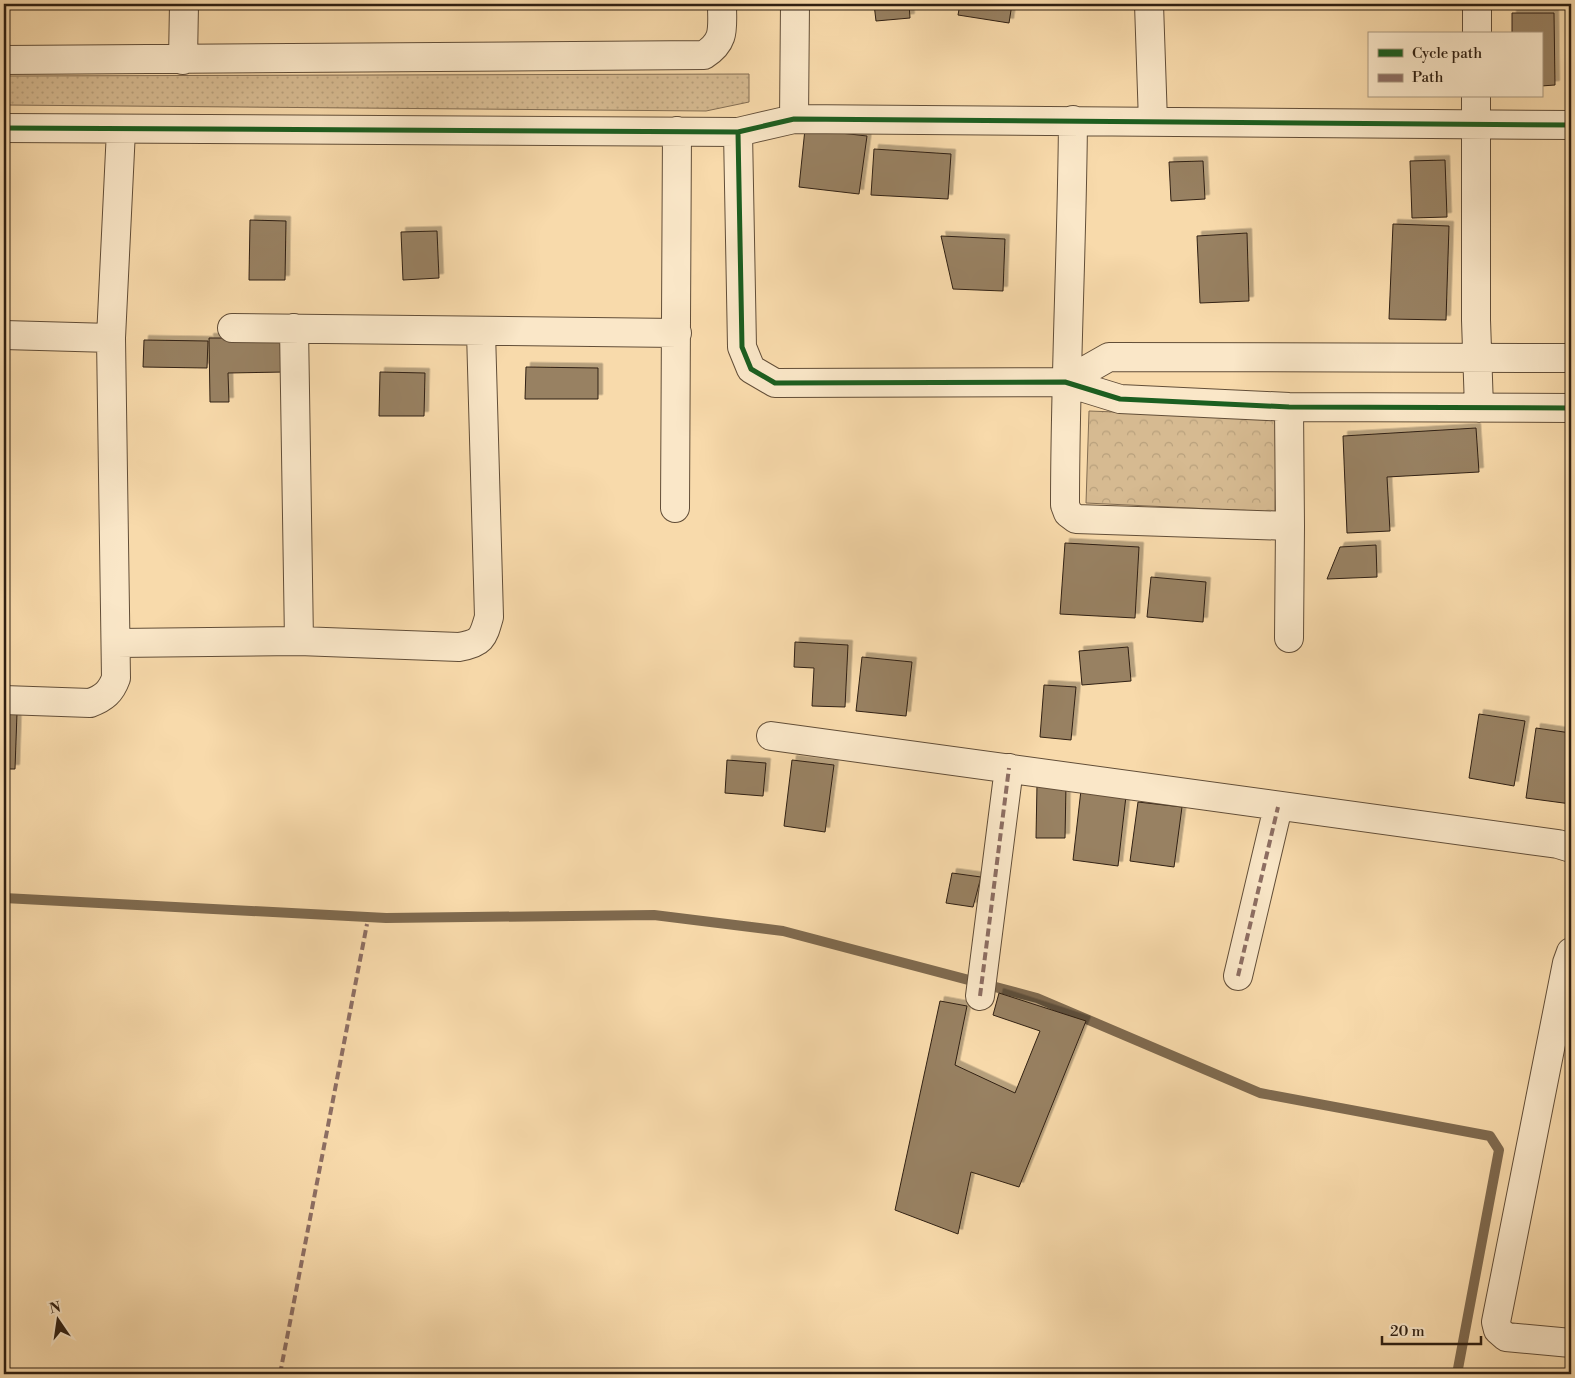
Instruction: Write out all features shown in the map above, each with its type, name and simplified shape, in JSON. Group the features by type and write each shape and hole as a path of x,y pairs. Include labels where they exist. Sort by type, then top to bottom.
{"street":[{"path":"183,60 184,4"},
{"path":"4,60 704,55 714,48 722,37 722,4"},
{"path":"794,119 795,4"},
{"path":"1149,4 1153,122"},
{"path":"1477,32 1478,4"},
{"path":"1476,98 1479,408"},
{"path":"4,128 738,132 794,119 1073,120 1476,126 1571,125"},
{"path":"1073,120 1072,214 1066,382 1065,505 1068,513 1076,519 1290,526"},
{"path":"4,700 90,702 99,700 111,690 116,678 117,643 111,338 121,130"},
{"path":"675,508 677,131"},
{"path":"738,132 742,348 750,369 775,384 1066,382 1120,399 1289,407 1571,408"},
{"path":"232,328 677,333"},
{"path":"294,328 299,641"},
{"path":"117,643 299,641 459,647 473,645 483,637 489,617 481,332"},
{"path":"4,335 111,338"},
{"path":"1066,382 1109,357 1571,358"},
{"path":"1289,407 1289,638"},
{"path":"771,736 1009,768 1278,808 1558,844 1571,848"},
{"path":"980,996 1009,768"},
{"path":"1238,976 1278,808"},
{"path":"1571,952 1567,963 1524,1174 1496,1322 1498,1330 1506,1337 1571,1343"}],"green space":[{"path":"749,74 749,102 706,111 4,105 4,76"},
{"path":"1089,411 1276,418 1275,512 1086,503"}],"building":[{"path":"874,4 909,4 910,18 876,21"},
{"path":"960,4 1012,4 1009,23 958,15"},
{"path":"1512,13 1554,13 1555,85 1542,86 1542,32 1512,32"},
{"path":"805,129 867,136 859,194 799,187"},
{"path":"874,149 951,154 948,199 871,195"},
{"path":"1445,160 1447,217 1412,218 1410,161"},
{"path":"1203,161 1205,199 1171,201 1169,162"},
{"path":"250,220 286,221 285,280 249,280"},
{"path":"1393,224 1449,226 1446,320 1389,319"},
{"path":"437,231 439,278 403,280 401,232"},
{"path":"1247,233 1249,301 1200,303 1197,236"},
{"path":"941,236 1005,239 1003,291 953,289"},
{"path":"209,338 284,338 285,372 228,373 229,402 210,402"},
{"path":"144,340 208,341 207,368 143,367"},
{"path":"526,367 598,368 598,399 525,399"},
{"path":"380,372 425,373 424,416 379,416"},
{"path":"1476,428 1479,472 1387,477 1390,531 1347,533 1343,436"},
{"path":"1065,543 1139,547 1135,618 1060,614"},
{"path":"1376,545 1377,577 1327,579 1340,547"},
{"path":"1151,577 1206,582 1203,622 1147,617"},
{"path":"795,642 848,645 845,707 812,706 814,668 794,667"},
{"path":"1128,647 1131,681 1082,685 1079,651"},
{"path":"862,657 912,662 906,716 856,711"},
{"path":"1044,685 1076,687 1071,740 1040,737"},
{"path":"4,712 17,713 15,769 4,769"},
{"path":"1479,714 1525,721 1514,786 1469,778"},
{"path":"1536,728 1571,733 1571,804 1526,798"},
{"path":"727,760 766,763 763,796 725,793"},
{"path":"792,760 834,765 825,832 784,826"},
{"path":"1037,784 1066,785 1065,838 1036,838"},
{"path":"1081,790 1126,796 1118,866 1073,860"},
{"path":"1138,802 1182,807 1174,867 1130,861"},
{"path":"952,873 981,877 973,907 946,903"},
{"path":"999,993 1086,1021 1019,1187 971,1172 958,1234 895,1210 940,1001 967,1006 955,1065 1015,1093 1040,1031 993,1015"}],"waterway":[{"path":"4,898 386,918 654,915 783,931 1037,998 1260,1093 1490,1136 1499,1150 1457,1374"}],"marked path":[{"path":"980,996 1009,768"},
{"path":"1238,976 1278,807"},
{"path":"280,1374 367,924"}],"cycle path":[{"path":"4,128 738,132 794,119 1571,125"},
{"path":"738,132 742,347 751,369 775,383 1065,382 1120,399 1289,407 1571,408"}]}
